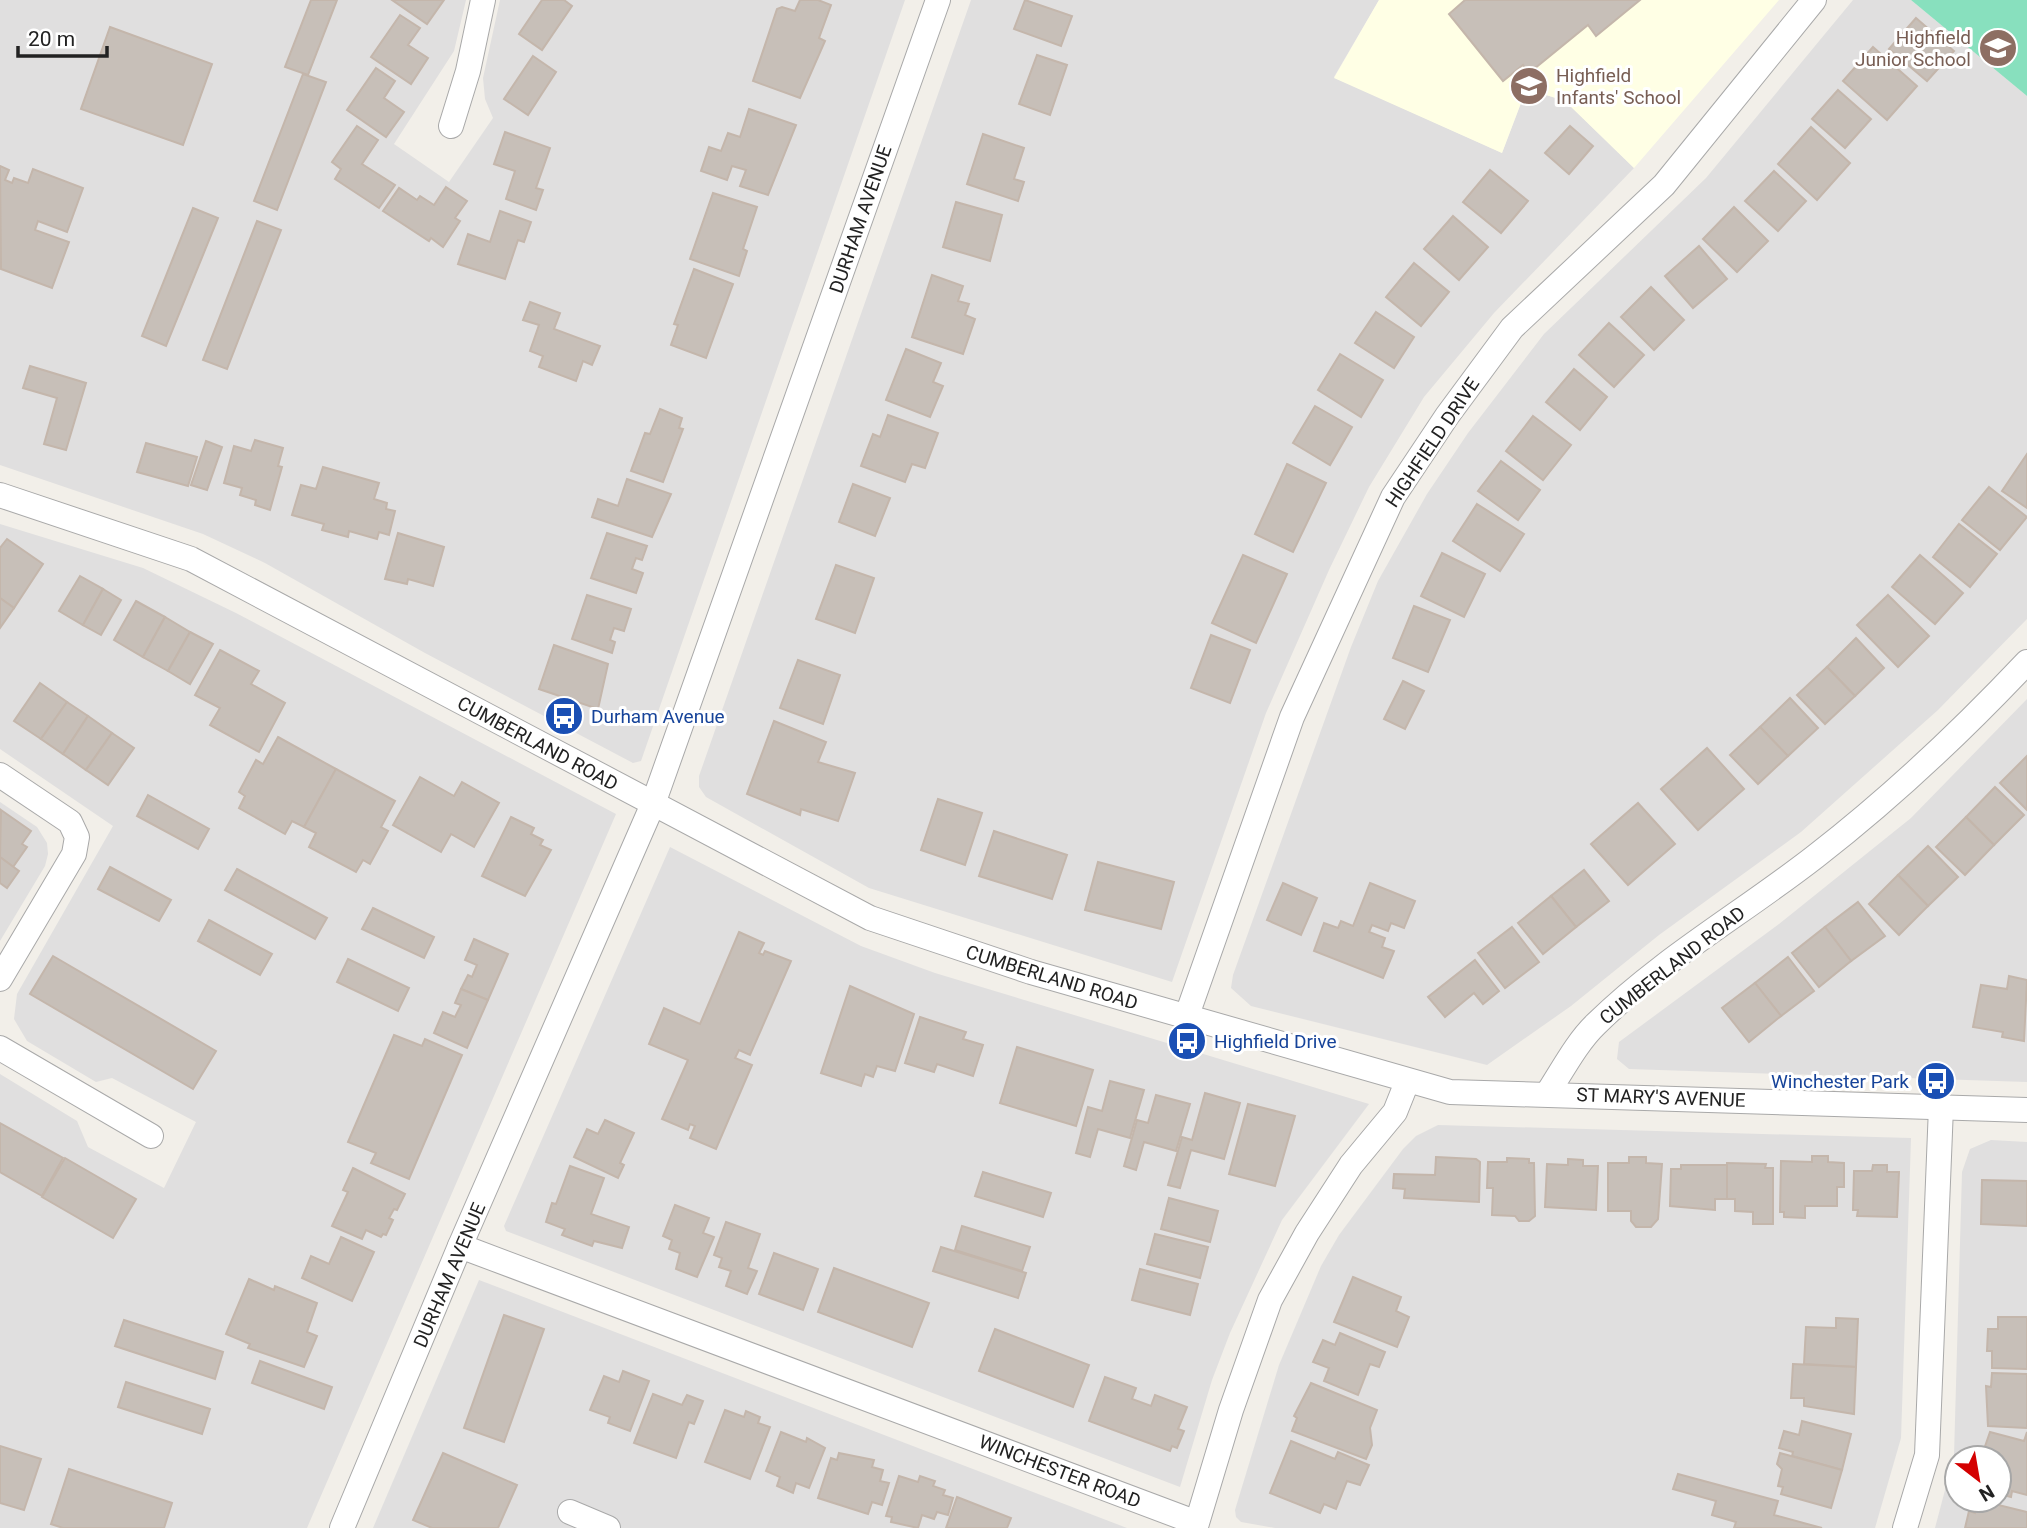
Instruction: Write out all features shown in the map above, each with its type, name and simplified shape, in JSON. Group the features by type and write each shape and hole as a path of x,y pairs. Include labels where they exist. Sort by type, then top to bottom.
{"street":[{"path":"451,126 468,71 483,0"},
{"name":"DURHAM AVENUE","path":"342,1528 460,1246 653,804 938,0"},
{"name":"HIGHFIELD DRIVE","path":"1186,1018 1292,717 1393,497 1447,416 1512,328 1664,185 1814,0"},
{"name":"CUMBERLAND ROAD","path":"0,495 191,559 870,918 1186,1018 1450,1092 1547,1094 1594,1025 1678,955 1814,858 1893,794 1960,733 2027,662"},
{"path":"0,775 70,822 77,837 74,854 0,979"},
{"path":"0,1048 151,1136"},
{"name":"WINCHESTER ROAD","path":"460,1246 1202,1525 1231,1410 1270,1300 1307,1233 1351,1165 1395,1112 1407,1082"},
{"name":"ST MARY'S AVENUE","path":"1547,1094 2027,1110"},
{"path":"1905,1528 1927,1455 1941,1107"},
{"path":"570,1512 608,1528"}],"shaded area":[{"path":"0,0 466,0 454,51 394,144 449,182 493,118 485,99 483,78 500,0 905,0 641,761 633,763 425,653 265,563 203,534 0,465"},
{"path":"971,0 1379,0 1334,77 1502,153 1521,103 1530,95 1543,94 1565,101 1634,168 1494,313 1424,397 1369,487 1266,713 1172,982 869,888 706,797 699,787 699,776"},
{"name":"Highfield Infants' School","path":"1379,0 1779,0 1634,168 1565,101 1543,94 1530,95 1521,103 1502,153 1334,78"},
{"path":"1853,0 1911,0 2027,96 2027,619 1938,710 1801,832 1659,935 1571,1006 1487,1065 1251,1006 1231,988 1233,975 1351,647 1378,581 1427,494 1468,433 1544,334 1706,178"},
{"path":"0,524 143,568 236,613 616,814 307,1528 0,1528 0,1074 77,1121 88,1147 164,1188 196,1122 112,1078 96,1082 27,1041 14,1019 17,994 113,826 0,749"},
{"path":"2027,699 2027,1082 1629,1069 1617,1059 1619,1042 1779,924 1911,818"},
{"path":"0,802 37,827 47,843 48,854 45,866 0,941"},
{"path":"670,847 861,946 935,973 1369,1104 1282,1220 1230,1333 1212,1380 1180,1487 506,1231 504,1226"},
{"path":"1438,1125 1911,1138 1901,1438 1875,1528 1275,1528 1241,1522 1236,1517 1235,1510 1279,1365 1321,1266 1339,1235 1403,1149 1416,1136"},
{"path":"1991,1140 2027,1142 2027,1528 1935,1528 1943,1498 1943,1514 2013,1514 2013,1444 1954,1444 1962,1172 1970,1149"},
{"path":"479,1280 1127,1528 373,1528"}],"green space":[{"name":"Highfield Junior School","path":"1911,0 2027,0 2027,96"}],"building":[{"path":"311,0 337,0 308,75 285,67"},
{"path":"392,0 444,0 427,24"},
{"path":"542,0 564,0 572,6 542,50 519,34"},
{"path":"800,0 818,0 831,5 819,38 825,41 800,98 753,81 777,9 782,7 795,11"},
{"path":"1025,0 1072,16 1061,46 1014,29"},
{"path":"1465,0 1640,0 1596,36 1588,25 1529,73 1523,65 1503,81 1449,14"},
{"path":"400,15 420,28 408,45 428,58 411,84 371,57"},
{"path":"1916,18 1954,51 1927,81 1889,49"},
{"path":"110,27 212,64 183,145 81,109"},
{"path":"1873,47 1917,86 1887,120 1843,81"},
{"path":"1037,55 1067,65 1050,115 1019,104"},
{"path":"533,56 556,72 528,115 504,99"},
{"path":"376,68 395,81 384,98 404,112 386,137 347,110"},
{"path":"303,74 326,82 277,210 254,201"},
{"path":"1838,90 1871,119 1845,148 1812,119"},
{"path":"749,109 796,125 768,195 740,186 746,170 732,166 727,180 701,171 709,147 721,151 728,133 740,137"},
{"path":"357,126 378,140 362,164 395,185 379,208 335,179 341,169 332,162"},
{"path":"1570,126 1593,146 1569,174 1545,153"},
{"path":"1811,127 1850,163 1817,200 1778,164"},
{"path":"505,132 550,148 536,188 543,190 536,210 506,199 515,171 494,164"},
{"path":"983,134 1024,148 1014,179 1024,182 1018,201 967,184"},
{"path":"0,166 9,170 5,180 12,183 14,178 28,183 33,169 83,188 67,232 38,221 35,230 69,242 52,288 1,269"},
{"path":"1490,170 1528,201 1501,233 1463,202"},
{"path":"1774,171 1806,201 1778,231 1745,201"},
{"path":"446,187 467,201 455,218 460,221 443,247 383,211 399,188 417,200 420,196 434,205"},
{"path":"713,193 757,207 743,249 747,251 739,276 690,259"},
{"path":"956,202 1002,215 990,261 943,247"},
{"path":"1734,207 1768,241 1737,272 1703,239"},
{"path":"193,208 218,218 166,346 142,336"},
{"path":"500,211 531,222 524,242 518,240 505,279 458,264 468,234 490,242"},
{"path":"1453,216 1488,247 1459,280 1424,249"},
{"path":"257,221 281,230 227,369 203,360"},
{"path":"1699,246 1727,279 1693,308 1665,276"},
{"path":"1414,263 1449,292 1421,326 1386,297"},
{"path":"694,269 733,284 706,358 671,345 678,325 674,324"},
{"path":"932,275 963,286 958,301 969,304 965,315 975,319 963,354 912,337"},
{"path":"1651,287 1684,320 1654,350 1621,317"},
{"path":"530,302 560,313 554,329 600,346 592,365 583,361 576,381 539,367 543,356 530,351 539,325 523,320"},
{"path":"1376,312 1414,337 1394,368 1355,343"},
{"path":"1609,323 1644,355 1614,387 1579,355"},
{"path":"906,349 941,363 933,382 943,386 930,417 886,400"},
{"path":"1340,354 1383,380 1361,417 1318,390"},
{"path":"30,366 86,383 66,450 44,444 57,398 23,388"},
{"path":"1574,369 1607,397 1580,430 1546,402"},
{"path":"1315,406 1352,427 1330,465 1293,443"},
{"path":"660,409 682,418 679,428 683,429 663,482 631,471 645,433 650,434"},
{"path":"888,415 938,433 925,468 912,464 905,482 861,466 873,434 880,437"},
{"path":"1533,416 1571,445 1543,480 1506,451"},
{"path":"255,440 283,448 278,466 282,467 270,510 255,505 256,500 240,495 242,488 224,483 234,446 251,451"},
{"path":"206,441 222,447 207,490 191,485"},
{"path":"146,443 197,457 188,486 137,472"},
{"path":"2027,454 2027,508 2002,491"},
{"path":"1501,461 1540,490 1518,520 1478,491"},
{"path":"1287,464 1326,483 1293,552 1255,534"},
{"path":"323,467 379,483 374,499 387,503 386,509 395,511 389,535 379,532 377,539 349,531 348,537 322,530 324,524 292,515 301,485 316,489"},
{"path":"627,479 671,494 652,537 592,517 598,499 618,506"},
{"path":"853,484 890,498 875,536 839,522"},
{"path":"1989,487 2027,517 2000,550 1962,520"},
{"path":"1477,504 1524,534 1500,571 1453,541"},
{"path":"1959,524 1997,554 1970,587 1933,557"},
{"path":"398,533 444,547 433,586 408,579 407,584 385,579"},
{"path":"607,533 647,546 642,560 636,558 632,569 643,573 636,593 591,578"},
{"path":"7,539 43,564 14,608 0,598 0,548"},
{"path":"1442,553 1485,574 1464,617 1421,596"},
{"path":"1243,555 1287,574 1256,643 1212,623"},
{"path":"1920,555 1963,593 1935,624 1892,587"},
{"path":"836,565 874,578 855,633 816,619"},
{"path":"80,576 103,589 83,625 59,611"},
{"path":"103,589 121,600 101,635 83,625"},
{"path":"587,595 631,609 624,631 614,628 610,640 615,642 612,653 572,639"},
{"path":"1888,595 1929,636 1898,667 1857,625"},
{"path":"0,598 14,608 0,628"},
{"path":"136,601 165,617 143,657 114,640"},
{"path":"1414,606 1450,620 1428,672 1393,658"},
{"path":"165,617 190,632 168,671 143,657"},
{"path":"190,632 213,644 190,684 168,671"},
{"path":"1211,635 1250,650 1230,703 1191,688"},
{"path":"1856,638 1884,668 1855,696 1827,667"},
{"path":"554,645 608,664 598,709 539,689"},
{"path":"220,650 259,671 251,684 285,703 259,752 210,725 220,708 195,695"},
{"path":"798,660 840,675 823,724 780,708"},
{"path":"1827,667 1855,696 1825,724 1797,695"},
{"path":"1403,681 1424,691 1405,729 1384,719"},
{"path":"40,683 67,702 41,739 14,721"},
{"path":"1790,698 1818,728 1788,756 1760,727"},
{"path":"67,702 88,716 63,754 41,739"},
{"path":"88,716 112,733 86,770 63,754"},
{"path":"774,721 826,742 818,762 855,773 838,821 801,809 800,815 747,794"},
{"path":"1760,727 1788,756 1758,784 1730,755"},
{"path":"112,733 134,748 108,785 86,770"},
{"path":"278,737 336,769 304,827 292,821 285,834 239,808 245,796 239,792 256,760 263,764"},
{"path":"1707,748 1744,789 1698,830 1661,789"},
{"path":"2027,756 2027,810 2000,783"},
{"path":"336,769 395,801 381,827 388,831 370,864 363,860 356,872 309,847 316,833 304,827"},
{"path":"420,777 454,796 462,782 499,803 474,847 451,834 441,852 393,825"},
{"path":"1995,787 2024,815 1994,845 1966,817"},
{"path":"148,795 209,829 198,849 137,816"},
{"path":"938,799 982,813 965,865 921,850"},
{"path":"1638,803 1675,844 1628,885 1591,844"},
{"path":"1,810 31,831 22,844 27,847 13,867 0,857"},
{"path":"511,817 534,828 531,834 543,840 540,845 551,850 525,896 482,876"},
{"path":"1966,817 1994,845 1965,875 1936,847"},
{"path":"994,831 1067,855 1052,899 979,876"},
{"path":"1928,846 1958,877 1928,906 1898,875"},
{"path":"0,857 19,871 7,888 0,883"},
{"path":"1098,862 1174,882 1161,929 1085,910"},
{"path":"110,867 171,900 159,921 98,889"},
{"path":"237,869 327,918 315,939 225,890"},
{"path":"1584,870 1609,901 1576,927 1551,896"},
{"path":"1898,875 1928,906 1899,935 1869,904"},
{"path":"1283,883 1317,898 1301,935 1267,920"},
{"path":"1370,883 1415,901 1404,928 1391,923 1388,931 1372,925 1369,932 1385,938 1382,947 1394,951 1383,978 1314,951 1324,923 1338,928 1341,921 1353,926"},
{"path":"1551,896 1576,927 1543,954 1518,923"},
{"path":"1858,902 1885,936 1851,961 1825,927"},
{"path":"373,908 434,937 424,958 362,929"},
{"path":"209,920 272,954 260,975 198,941"},
{"path":"1512,927 1539,962 1505,988 1478,953"},
{"path":"1825,927 1851,961 1819,987 1792,953"},
{"path":"739,932 764,943 759,953 763,955 765,951 791,961 750,1055 739,1050 735,1058 752,1065 716,1149 690,1138 695,1126 690,1124 688,1130 662,1119 688,1060 649,1044 664,1008 700,1024"},
{"path":"474,939 508,954 488,1000 461,989 468,975 472,977 477,965 465,960"},
{"path":"53,956 216,1051 193,1089 30,994"},
{"path":"1788,957 1814,991 1781,1016 1755,983"},
{"path":"348,959 409,988 398,1011 337,982"},
{"path":"1475,960 1499,991 1483,1004 1474,993 1445,1017 1428,997"},
{"path":"2009,976 2027,980 2024,1041 2002,1037 2003,1032 1973,1027 1981,985 2007,989"},
{"path":"1755,983 1781,1016 1749,1042 1722,1008"},
{"path":"850,986 914,1014 895,1071 877,1066 873,1077 865,1074 861,1086 821,1073"},
{"path":"461,989 488,1000 467,1048 434,1033 443,1012 455,1017 461,1005 455,1003"},
{"path":"920,1017 966,1032 963,1039 983,1045 973,1076 937,1064 934,1072 905,1063"},
{"path":"394,1035 422,1046 425,1039 462,1055 409,1179 371,1163 376,1153 348,1142"},
{"path":"1017,1047 1093,1070 1076,1126 1000,1103"},
{"path":"1110,1081 1144,1090 1130,1138 1098,1129 1090,1157 1076,1153 1088,1107 1102,1111"},
{"path":"1205,1093 1240,1103 1224,1159 1191,1150 1180,1188 1168,1185 1182,1137 1192,1140"},
{"path":"1156,1095 1190,1104 1176,1151 1144,1142 1136,1170 1124,1166 1137,1120 1148,1123"},
{"path":"1248,1104 1295,1116 1275,1186 1229,1174"},
{"path":"605,1120 634,1133 620,1163 624,1165 618,1178 574,1157 587,1129 598,1134"},
{"path":"0,1123 63,1158 42,1196 0,1172"},
{"path":"1812,1156 1828,1156 1828,1162 1844,1163 1844,1187 1837,1187 1837,1206 1805,1206 1805,1218 1784,1217 1784,1212 1780,1212 1781,1161 1812,1162"},
{"path":"1436,1157 1476,1159 1480,1162 1479,1202 1404,1198 1405,1189 1393,1188 1394,1174 1435,1175"},
{"path":"1629,1157 1646,1157 1646,1163 1662,1164 1658,1219 1651,1227 1636,1227 1631,1221 1631,1211 1608,1211 1608,1163 1629,1163"},
{"path":"65,1158 136,1199 113,1238 42,1197"},
{"path":"1507,1158 1529,1159 1529,1163 1534,1163 1535,1216 1529,1221 1519,1221 1515,1216 1492,1215 1493,1188 1487,1188 1488,1162 1507,1162"},
{"path":"1568,1159 1583,1160 1583,1166 1598,1166 1596,1210 1545,1207 1547,1164 1568,1165"},
{"path":"1727,1163 1766,1164 1765,1168 1773,1168 1773,1224 1753,1224 1753,1212 1735,1211 1735,1199 1727,1199"},
{"path":"1681,1165 1727,1165 1727,1199 1715,1199 1715,1210 1670,1206 1671,1169 1681,1169"},
{"path":"1873,1165 1887,1165 1887,1172 1899,1172 1897,1217 1857,1216 1858,1210 1853,1210 1854,1171 1872,1171"},
{"path":"570,1166 604,1178 591,1214 629,1227 622,1248 594,1241 592,1246 562,1235 565,1229 546,1222 552,1203 556,1204"},
{"path":"353,1168 405,1194 397,1210 394,1209 389,1218 393,1220 386,1235 381,1237 366,1230 362,1239 332,1226 348,1192 343,1190"},
{"path":"983,1172 1051,1193 1043,1217 975,1196"},
{"path":"1982,1180 2027,1181 2027,1226 1981,1224"},
{"path":"1169,1198 1218,1211 1210,1242 1161,1229"},
{"path":"675,1205 709,1218 703,1233 714,1237 697,1277 676,1269 680,1253 669,1249 672,1240 663,1236"},
{"path":"726,1222 760,1234 748,1268 757,1271 747,1294 726,1286 731,1271 719,1267 722,1258 714,1255"},
{"path":"962,1226 1030,1247 1022,1271 955,1250"},
{"path":"1155,1234 1208,1247 1200,1278 1147,1264"},
{"path":"341,1237 374,1252 352,1301 302,1278 311,1256 329,1264"},
{"path":"941,1247 1026,1273 1018,1298 933,1271"},
{"path":"774,1253 818,1269 803,1310 759,1294"},
{"path":"834,1268 929,1303 912,1347 818,1312"},
{"path":"1140,1269 1198,1284 1190,1315 1132,1300"},
{"path":"1353,1277 1401,1297 1396,1311 1409,1317 1397,1347 1334,1322"},
{"path":"249,1279 317,1303 307,1332 317,1336 304,1367 248,1348 250,1344 226,1334"},
{"path":"504,1315 544,1329 504,1442 464,1428"},
{"path":"1998,1317 2027,1317 2027,1369 1992,1368 1992,1351 1987,1351 1988,1329 1998,1329"},
{"path":"1836,1318 1858,1319 1856,1367 1804,1364 1806,1327 1836,1328"},
{"path":"124,1320 223,1352 215,1379 115,1346"},
{"path":"995,1329 1089,1365 1073,1407 979,1371"},
{"path":"1340,1333 1385,1352 1379,1367 1370,1364 1358,1395 1324,1381 1329,1368 1313,1362 1323,1340 1335,1345"},
{"path":"260,1361 332,1387 324,1409 252,1383"},
{"path":"1793,1364 1856,1367 1854,1414 1804,1406 1804,1398 1791,1398"},
{"path":"623,1371 649,1381 630,1431 608,1423 610,1417 590,1410 604,1376 619,1382"},
{"path":"1992,1373 2027,1374 2027,1428 1988,1426 1986,1386 1991,1387"},
{"path":"1105,1377 1136,1388 1132,1399 1151,1406 1155,1395 1187,1407 1178,1429 1184,1431 1177,1448 1172,1446 1170,1451 1089,1421"},
{"path":"126,1382 210,1409 202,1434 118,1407"},
{"path":"1311,1383 1377,1410 1370,1428 1372,1445 1366,1459 1292,1431 1297,1418 1294,1416"},
{"path":"653,1394 682,1405 687,1395 703,1401 694,1424 689,1422 676,1458 634,1443"},
{"path":"725,1410 744,1417 746,1411 760,1417 758,1423 770,1427 750,1479 705,1462"},
{"path":"1802,1421 1851,1434 1842,1470 1792,1456 1793,1452 1779,1448 1784,1431 1799,1435"},
{"path":"781,1432 806,1442 807,1438 825,1448 809,1488 796,1483 793,1493 777,1486 780,1477 766,1471"},
{"path":"1990,1432 2024,1441 2027,1432 2027,1495 2013,1491 2013,1444 1986,1444"},
{"path":"1291,1441 1335,1459 1338,1452 1369,1465 1360,1485 1347,1481 1336,1509 1324,1504 1320,1513 1270,1493"},
{"path":"0,1446 41,1459 24,1510 0,1503"},
{"path":"443,1453 517,1485 498,1528 432,1528 413,1520"},
{"path":"839,1453 874,1460 872,1467 883,1470 880,1481 889,1483 882,1505 872,1502 868,1514 818,1498 831,1458 837,1460"},
{"path":"1780,1453 1842,1470 1831,1508 1781,1494 1783,1487 1778,1486 1782,1469 1777,1464"},
{"path":"69,1469 172,1503 164,1528 63,1528 51,1524"},
{"path":"1678,1474 1778,1501 1774,1515 1822,1528 1734,1528 1736,1522 1712,1515 1716,1501 1673,1489"},
{"path":"899,1476 918,1482 920,1476 935,1481 933,1486 945,1490 943,1495 953,1498 948,1515 937,1512 934,1519 922,1515 918,1528 891,1522 892,1517 886,1516"},
{"path":"957,1497 1011,1518 1007,1528 946,1528"},
{"path":"2013,1509 2027,1512 2027,1528 1965,1528 1968,1514 2013,1514"}],"place":[{"name":"Highfield Junior School","path":"1998,48"},
{"name":"Highfield Infants' School","path":"1529,86"},
{"name":"Durham Avenue","path":"564,716"},
{"name":"Highfield Drive","path":"1187,1041"},
{"name":"Winchester Park","path":"1936,1081"}]}
